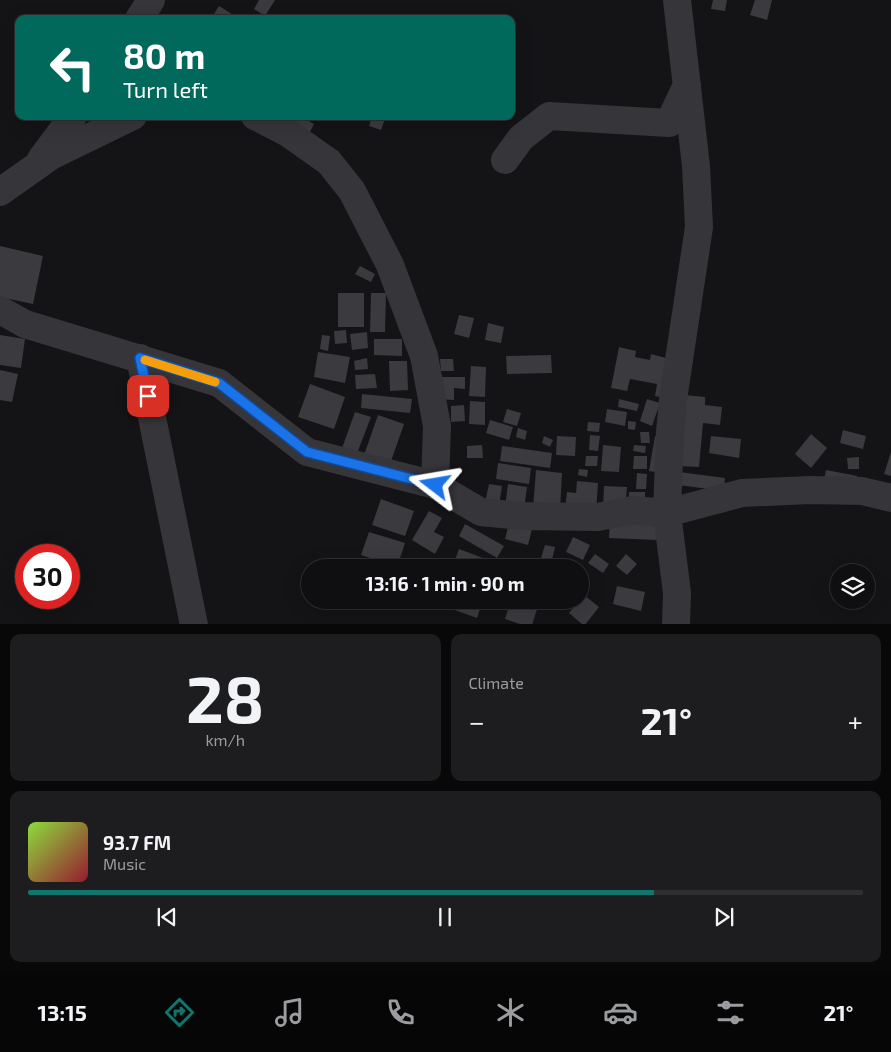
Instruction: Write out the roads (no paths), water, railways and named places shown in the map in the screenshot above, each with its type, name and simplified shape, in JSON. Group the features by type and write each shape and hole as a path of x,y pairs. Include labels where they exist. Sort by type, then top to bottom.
{"street":[{"path":"142,15 151,0"},
{"path":"676,624 677,593 667,513 673,400 700,227 696,166 677,0"},
{"path":"505,160 521,138 550,116 669,123 687,85"},
{"path":"34,168 69,120"},
{"path":"0,192 51,156 125,120"},
{"path":"263,120 288,133 329,162 352,191 390,265 424,356 437,426 435,485"},
{"path":"0,310 25,324 219,383 307,452 435,485 481,512 521,516 598,516 633,510 667,513 742,493 811,490 862,491 891,498"},
{"path":"140,358 194,624"}]}
